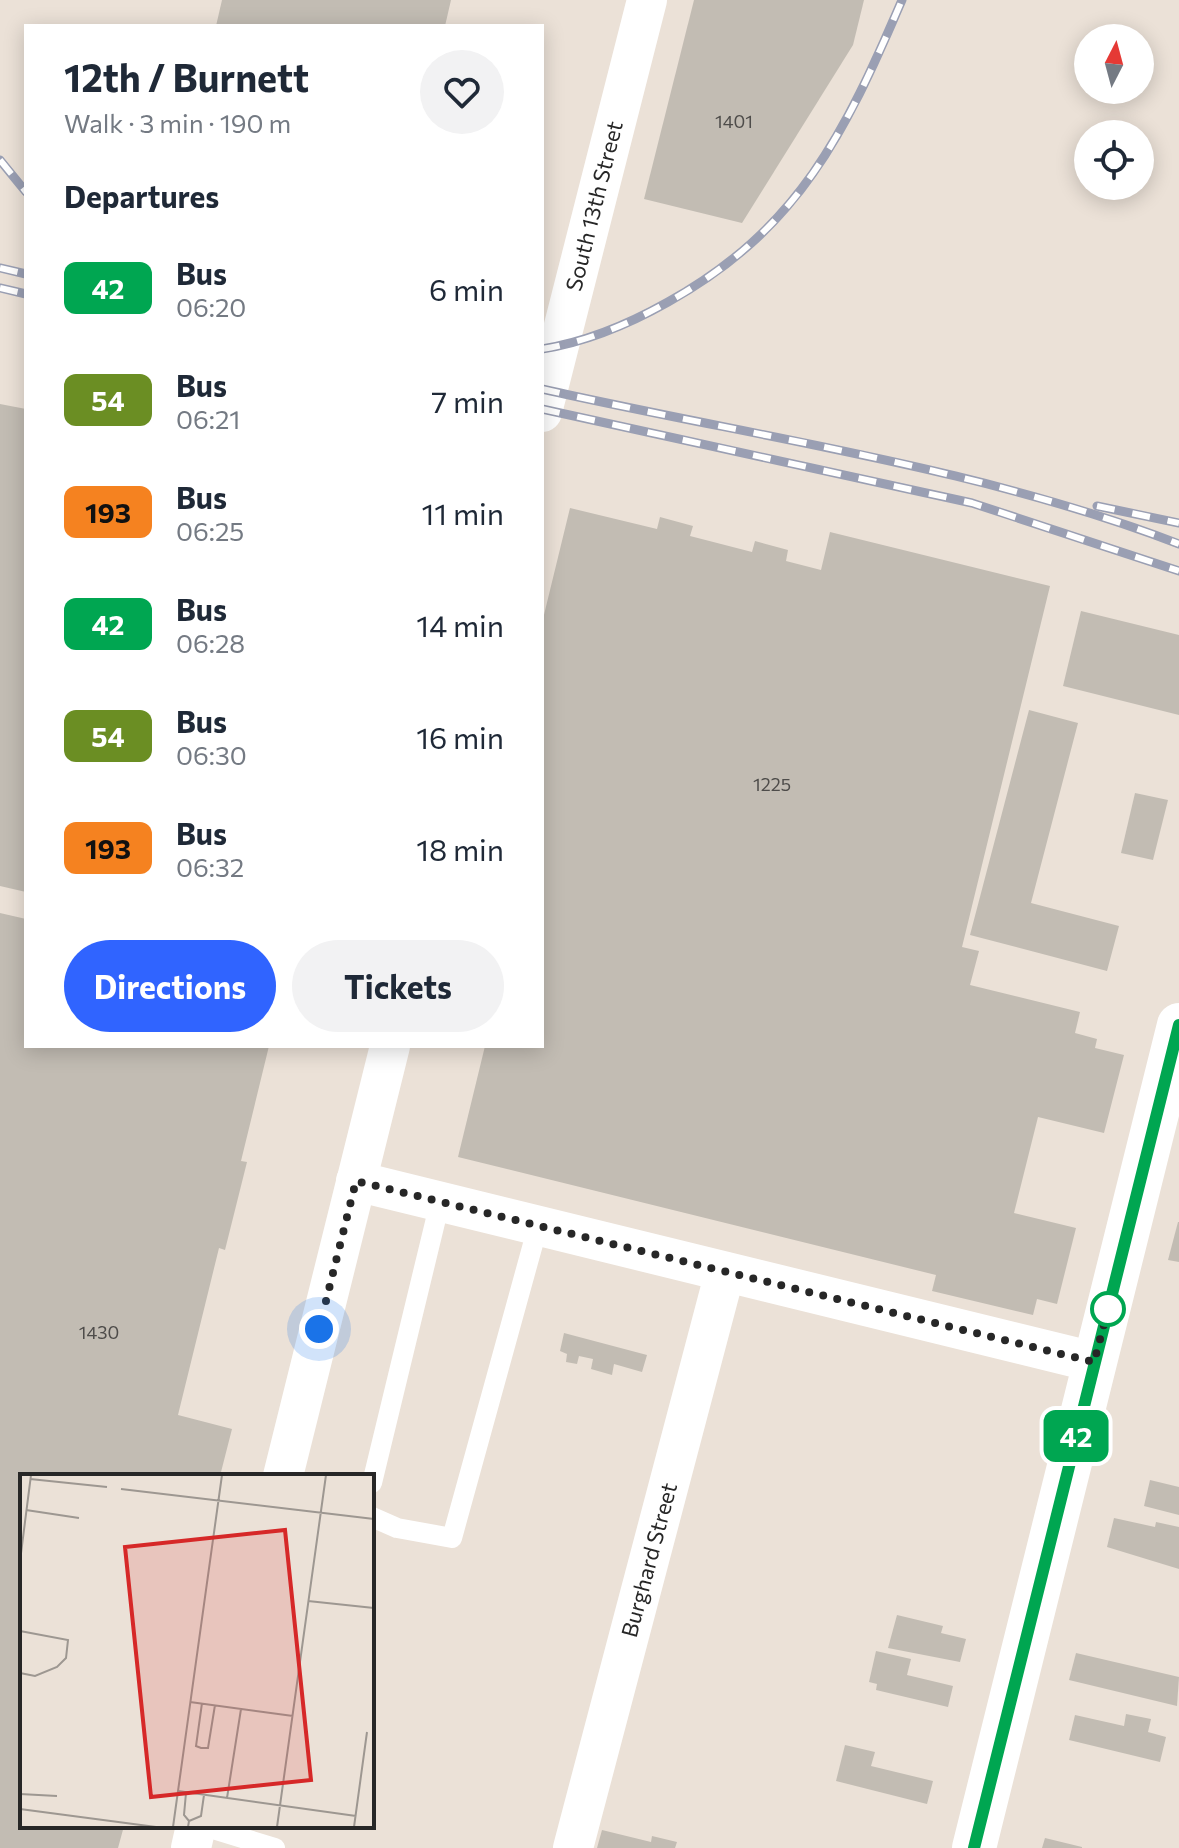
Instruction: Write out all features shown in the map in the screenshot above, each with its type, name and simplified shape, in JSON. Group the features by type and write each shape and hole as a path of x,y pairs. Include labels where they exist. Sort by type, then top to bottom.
{"street":[{"name":"South 13th Street","path":"544,404 647,0"},
{"path":"974,1848 1179,1025"},
{"path":"283,1474 389,1048"},
{"path":"356,1181 1094,1362"},
{"name":"Burghard Street","path":"573,1848 725,1272"},
{"path":"191,1848 196,1828"}],"lane":[{"path":"374,1475 440,1202"},
{"path":"374,1518 397,1528 452,1538 538,1226"},
{"path":"209,1828 264,1847"}],"building":[{"path":"222,0 451,0 445,24 216,24"},
{"path":"694,0 864,0 853,45 742,223 644,199"},
{"path":"0,404 24,409 24,892 0,886"},
{"path":"570,508 657,529 660,517 693,526 690,536 752,552 755,541 788,550 786,561 821,570 830,532 1050,586 962,947 979,951 970,985 1080,1012 1075,1033 1097,1039 1095,1048 1124,1055 1104,1133 1038,1117 1014,1213 1076,1228 1057,1304 1037,1299 1033,1315 932,1291 936,1275 458,1157 485,1048 544,1048 544,615"},
{"path":"1081,611 1179,635 1179,715 1063,686"},
{"path":"1029,710 1078,723 1031,903 1119,926 1107,971 970,935"},
{"path":"1135,793 1168,800 1153,860 1121,853"},
{"path":"0,913 24,919 24,1048 269,1048 241,1161 247,1162 225,1250 219,1248 178,1415 232,1429 221,1474 20,1474 20,1828 123,1828 118,1848 0,1848"},
{"path":"1179,1222 1179,1262 1168,1260"},
{"path":"564,1333 647,1355 642,1372 614,1364 612,1375 591,1369 593,1359 579,1356 577,1364 566,1362 567,1354 560,1351"},
{"path":"1150,1480 1179,1487 1179,1515 1144,1506"},
{"path":"1114,1518 1155,1527 1156,1522 1179,1527 1179,1569 1107,1547"},
{"path":"897,1615 943,1626 941,1633 966,1639 960,1662 888,1648"},
{"path":"876,1651 911,1659 907,1675 953,1686 948,1707 876,1690 877,1684 869,1682"},
{"path":"1076,1653 1179,1677 1177,1706 1069,1680"},
{"path":"1126,1714 1151,1719 1148,1732 1166,1737 1160,1762 1069,1740 1075,1715 1124,1726"},
{"path":"845,1745 875,1752 871,1766 933,1781 927,1804 836,1781"},
{"path":"602,1830 651,1842 652,1836 677,1842 675,1848 597,1848"},
{"path":"1045,1838 1082,1847 1082,1848 1042,1848"}],"railway":[{"path":"544,349 591,337 653,310 713,274 752,243 813,174 860,93 902,0"},
{"path":"0,160 24,190"},
{"path":"0,268 24,274"},
{"path":"0,288 24,294"},
{"path":"544,389 944,473 1102,517 1179,544"},
{"path":"544,409 972,503 1179,571"},
{"path":"1097,506 1179,523"}],"bus line":[{"name":"42","path":"974,1848 1179,1025"}],"route":[{"path":"319,1329 356,1181 1094,1362 1108,1309"}]}
